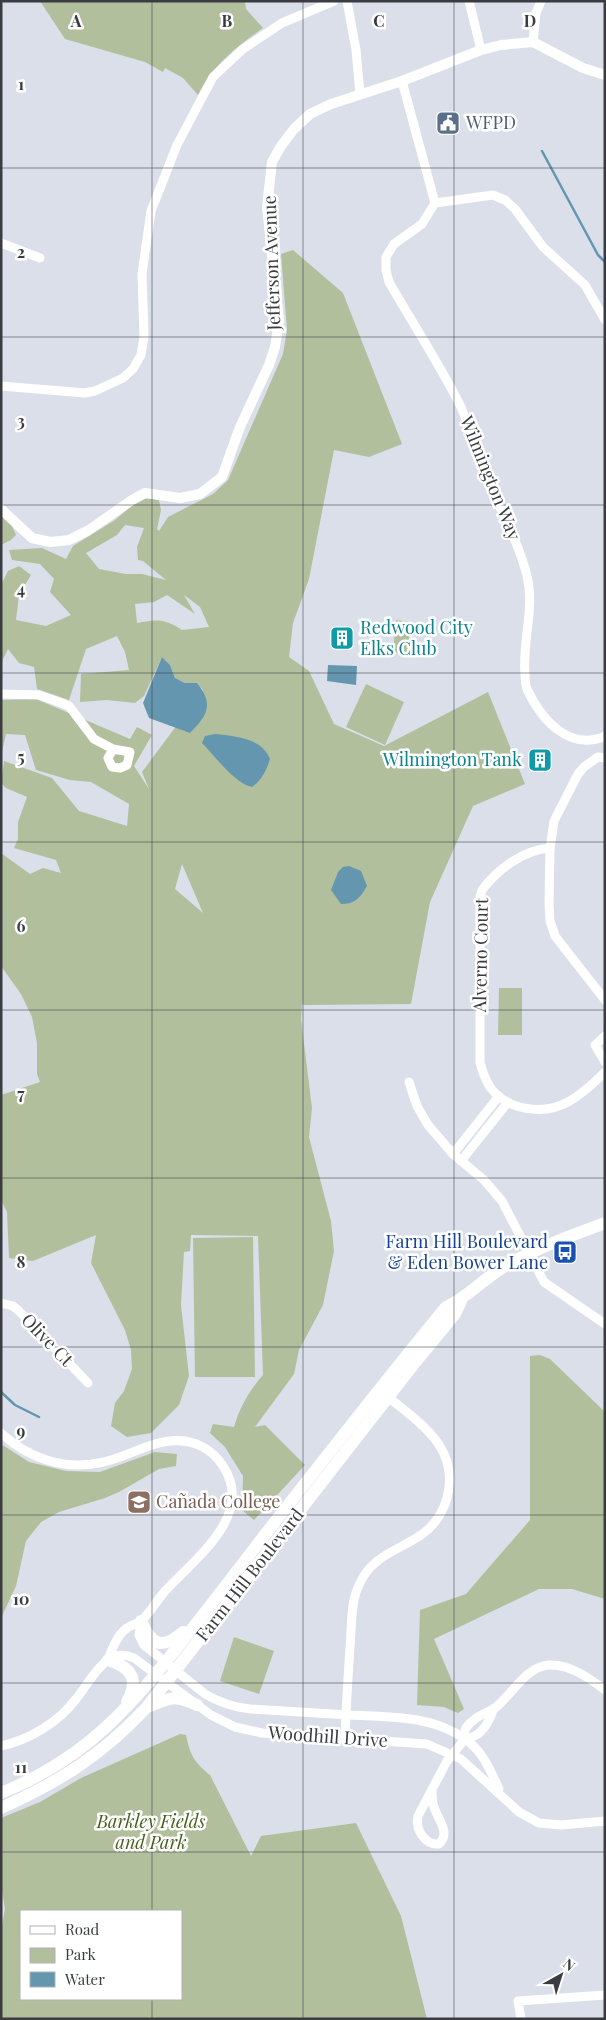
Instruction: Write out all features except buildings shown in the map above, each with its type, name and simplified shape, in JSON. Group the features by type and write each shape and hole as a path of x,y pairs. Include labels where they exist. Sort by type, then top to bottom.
{"main road":[{"name":"Farm Hill Boulevard","path":"1,1793 30,1781 60,1764 87,1745 112,1723 155,1675 446,1307 461,1301 494,1273 529,1254 605,1223"},
{"name":"Farm Hill Boulevard","path":"1,1808 54,1783 88,1762 148,1707 388,1397 455,1314 461,1301"},
{"path":"141,1621 151,1639 156,1642 168,1643 205,1612"},
{"path":"108,1660 120,1663 127,1669 134,1682 130,1697 112,1723"},
{"path":"148,1707 174,1698 181,1698 197,1705"}],"street":[{"path":"1,386 85,393 95,391 123,378 133,369 141,355 144,337 142,274 151,212 177,145 213,77 243,49 282,23 334,1"},
{"path":"347,1 356,50 360,94"},
{"path":"469,1 481,50"},
{"path":"541,1 536,13 533,42 565,60 605,75"},
{"name":"Jefferson Avenue","path":"1,510 32,538 50,542 69,540 89,530 145,493 180,498 200,494 222,477 240,427 269,365 275,347 279,321 267,207 272,162 289,135 310,114 331,104 402,81 481,50 501,45 533,42"},
{"path":"402,81 435,203 493,195 505,200 515,209 543,247 585,285 605,320"},
{"name":"Wilmington Way","path":"435,203 422,224 394,244 386,257 386,270 389,282 460,405 484,473 521,555 528,579 530,603 524,662 526,687 537,707 552,727 571,738 594,740 605,736"},
{"path":"1,243 40,258"},
{"path":"1,694 39,695 69,706 94,739 113,749"},
{"path":"605,758 598,757 578,774 554,821 550,848 550,921 555,936 605,1000"},
{"name":"Alverno Court","path":"550,848 540,849 514,860 486,885 480,897 480,1062 484,1076 491,1089 499,1096 508,1102 536,1110 549,1109 570,1101 605,1072"},
{"path":"605,1036 595,1045 605,1062"},
{"path":"409,1082 417,1106 428,1125 453,1154 484,1180 502,1201 544,1282 555,1291 603,1320"},
{"path":"453,1154 499,1096"},
{"path":"462,1162 508,1102"},
{"name":"Olive Ct","path":"1,1303 13,1306 20,1311 88,1382"},
{"path":"345,1738 353,1609 359,1583 365,1573 382,1556 414,1539 432,1525 445,1504 449,1490 448,1467 441,1446 423,1426 388,1397"},
{"path":"1,1433 31,1454 56,1463 85,1465 99,1463 154,1444 177,1440 191,1442 203,1447 222,1464 228,1475 232,1498 227,1521 215,1538 158,1599 141,1621 126,1629 115,1642 108,1660 75,1701 56,1720 26,1738 1,1746"},
{"name":"Woodhill Drive","path":"141,1621 139,1635 144,1645 205,1694 226,1706 250,1710 422,1721 447,1729 465,1739 482,1755 501,1794"},
{"name":"Woodhill Drive","path":"108,1660 120,1655 127,1655 222,1722 262,1733 427,1744 452,1754 468,1765 519,1812 539,1823 561,1825 605,1821"},
{"path":"432,1791 433,1805 444,1830 443,1840 438,1844 428,1843 424,1839 417,1820 442,1768 465,1739 467,1727 480,1715 494,1708 534,1670 546,1666 556,1666 577,1671 605,1690"},
{"path":"465,1739 478,1735 488,1723 494,1708"},
{"path":"521,2019 518,2001 605,1995"}],"green space":[{"path":"40,1 245,1 246,9 263,28 218,65 198,95 183,78 165,68 163,72 145,62 65,39"},
{"path":"293,250 343,293 402,444 369,457 334,450 309,579 293,623 289,657 309,671 334,724 384,746 488,692 525,784 473,806 430,902 411,1004 302,1004 301,1019 312,1108 309,1137 331,1221 334,1251 323,1305 299,1350 294,1374 255,1427 265,1425 305,1465 254,1520 242,1510 243,1476 225,1447 210,1433 213,1424 234,1427 253,1387 263,1375 258,1236 191,1235 190,1251 184,1252 181,1305 189,1376 179,1405 151,1433 127,1437 111,1426 115,1403 124,1391 132,1369 131,1350 125,1330 91,1263 96,1235 33,1261 9,1258 7,1212 1,1200 1,1095 40,1082 37,1074 37,1043 32,1017 21,994 1,966 1,853 30,874 43,868 61,873 56,860 14,848 18,839 18,822 27,797 6,788 1,783 4,761 52,778 79,811 127,826 129,804 91,782 70,780 36,770 25,735 6,734 1,756 1,700 36,699 130,739 137,727 152,735 134,766 149,789 142,772 203,690 197,683 185,683 175,678 170,665 162,657 144,696 135,703 107,700 80,702 81,674 129,670 125,652 117,636 86,649 69,700 37,689 34,667 19,663 8,649 1,663 1,585 8,571 19,566 31,575 19,595 16,620 46,626 71,615 50,592 54,579 40,564 12,560 9,550 42,548 66,559 73,546 115,520 139,500 158,496 161,510 157,529 159,531 168,517 213,494 228,480 283,354 287,330 281,254","holes":["125,525 144,528 137,547 138,560 143,561 166,580 142,574 126,574 99,569 86,553 117,535","167,595 195,614 184,595 200,607 209,627 182,630 161,621 137,623 135,604 154,602","182,864 203,913 175,889"]},
{"path":"1,515 11,524 16,535 1,545"},
{"path":"396,620 410,622 408,653 393,652"},
{"path":"366,684 404,702 385,745 346,727"},
{"path":"499,988 522,988 522,1035 498,1035"},
{"path":"253,1237 255,1377 195,1377 193,1238"},
{"path":"540,1355 550,1359 605,1412 605,1599 572,1589 539,1589 434,1639 464,1709 458,1713 444,1707 417,1705 420,1610 466,1594 530,1520 530,1356"},
{"path":"1,1444 29,1462 66,1471 100,1472 155,1452 177,1454 176,1466 159,1469 119,1492 59,1512 41,1522 26,1541 16,1586 1,1618"},
{"path":"234,1637 274,1651 259,1694 220,1681"},
{"name":"Barkley Fields and Park","path":"180,1734 186,1735 193,1758 210,1775 251,1856 261,1836 356,1823 401,1916 427,2019 1,2019 1,1932 5,1909 1,1886 1,1818 40,1802 81,1778"}],"water":[{"path":"162,657 170,665 175,678 185,683 197,683 206,697 207,709 205,715 190,733 149,718 143,703"},
{"path":"328,665 357,666 356,685 327,681"},
{"path":"215,734 247,739 266,752 270,759 267,767 261,778 252,787 245,785 232,775 202,743 205,736"},
{"path":"349,866 361,871 367,886 357,900 341,904 331,890 338,872 343,867"}],"waterway":[{"path":"542,151 598,255 605,262"},
{"path":"1,1392 15,1405 39,1417"}],"place":[{"name":"WFPD","path":"448,123"},
{"name":"Redwood City Elks Club","path":"342,638"},
{"name":"Wilmington Tank","path":"540,760"},
{"name":"Farm Hill Boulevard & Eden Bower Lane","path":"565,1252"},
{"name":"Cañada College","path":"139,1502"}]}
